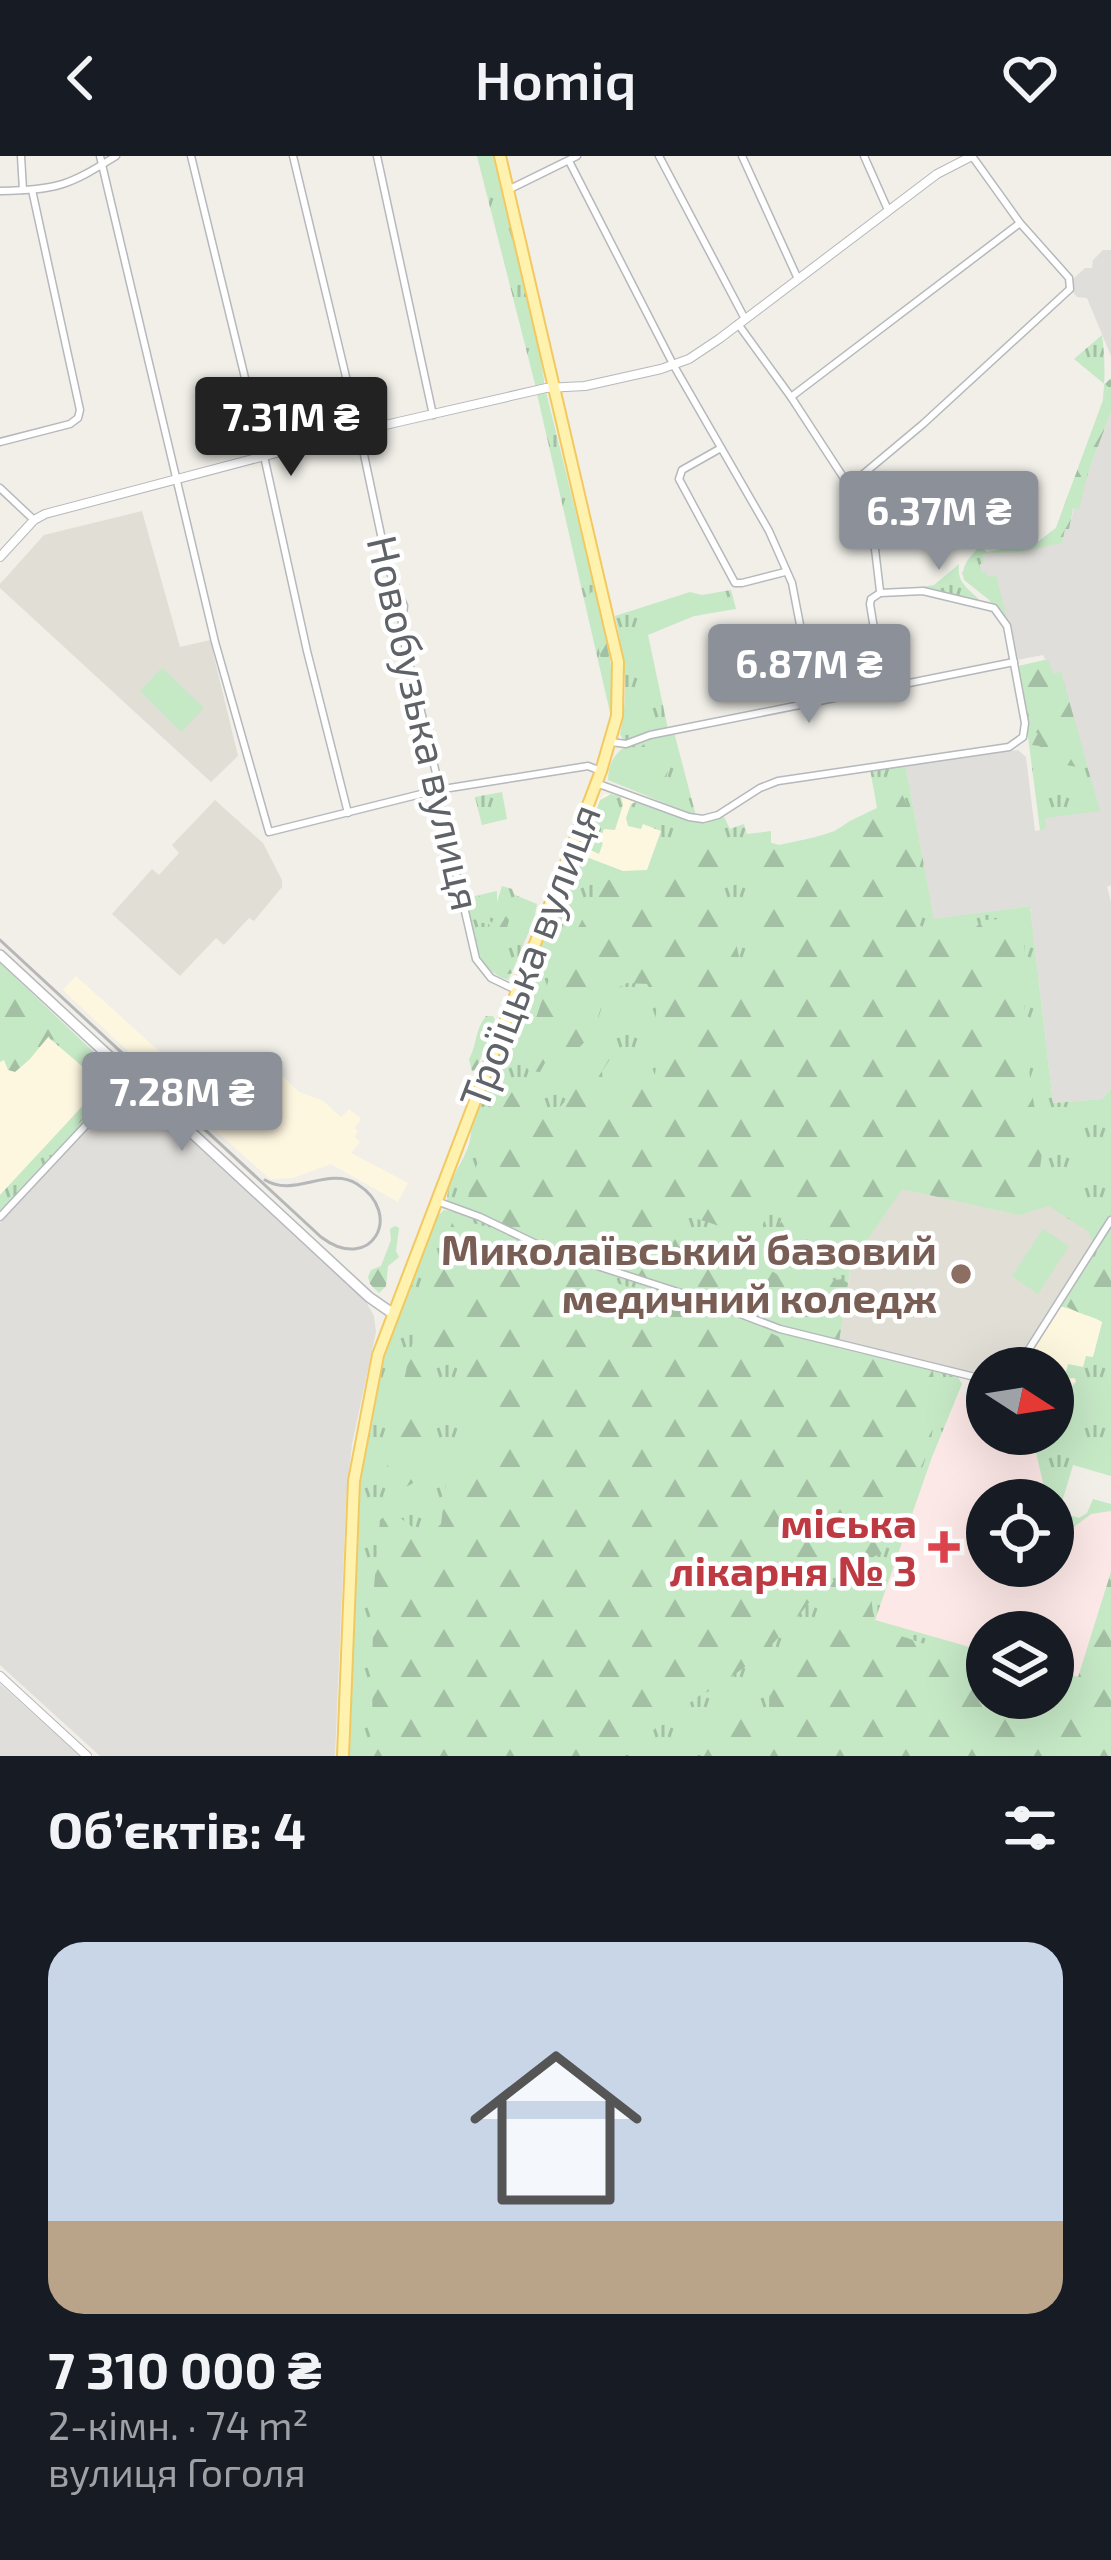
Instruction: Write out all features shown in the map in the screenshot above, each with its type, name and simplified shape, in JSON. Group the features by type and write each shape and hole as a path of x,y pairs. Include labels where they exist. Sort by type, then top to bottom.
{"main road":[{"name":"Троїцька вулиця","path":"343,1756 354,1480 378,1355 611,742 619,701 618,662 500,156"},
{"path":"0,955 369,1297 392,1313"}],"street":[{"path":"0,442 70,424 80,410 21,156"},
{"path":"0,190 60,187 101,160 116,156"},
{"path":"191,156 348,813"},
{"name":"Новобузька вулиця","path":"293,156 388,568 404,606 401,629 476,959 491,978 516,990"},
{"path":"377,156 433,415"},
{"path":"659,156 742,321 849,486 850,500 875,549 880,593"},
{"path":"742,156 798,278"},
{"path":"864,156 888,210"},
{"path":"0,557 45,514 359,431 674,366 948,167 972,156 1020,223 1069,278 1070,289 849,486"},
{"path":"508,190 573,159 674,366 785,564 815,704"},
{"path":"101,160 215,641 269,832 437,790 588,766 598,777 703,819 770,783 1009,747 1021,741 1025,723 1007,626 994,608 923,591 880,593 870,604 884,690"},
{"path":"791,397 1020,223"},
{"path":"721,448 678,476 732,579 738,584 786,572"},
{"path":"0,488 34,520"},
{"path":"611,742 626,744 650,735 1014,662"},
{"path":"0,1217 132,1076"},
{"path":"435,1200 551,1251 779,1329 966,1375"},
{"path":"1029,1347 1111,1220"},
{"path":"0,1676 87,1756"}],"shaded area":[{"path":"1103,250 1111,250 1111,356 1087,298 1073,292 1073,279 1092,268"},
{"path":"1111,412 1111,885 1107,887 1111,902 1111,1089 1102,1099 1053,1103 1030,906 934,920 905,764 1018,750 1026,757 1035,831 1040,830 1045,818 1053,674 1043,655 1017,660 997,596 962,572 987,553 1062,543 1074,508 1079,508"},
{"path":"142,511 180,647 210,640 238,756 211,782 0,588 44,535"},
{"path":"605,794 668,812 647,870 623,871 589,858 579,862 599,799"},
{"path":"215,800 263,843 282,887 254,921 249,918 224,945 216,938 180,976 112,914 152,869 159,875 179,853 172,845"},
{"path":"76,976 182,1072 207,1051 243,1075 261,1055 299,1092 323,1101 341,1117 349,1109 361,1119 354,1128 360,1142 351,1153 408,1183 398,1202 331,1164 293,1178 270,1179 63,990"},
{"path":"0,996 103,1084 0,1195"},
{"path":"132,1086 364,1298 374,1316 376,1332 352,1444 346,1501 335,1756 100,1756 0,1665 0,1223 124,1089"},
{"name":"Миколаївський базовий медичний коледж","path":"902,1189 1019,1215 1049,1205 1090,1232 1093,1245 1025,1347 966,1347 966,1371 839,1342 851,1265"},
{"path":"1060,1306 1103,1319 1093,1358 1083,1367 1074,1365 1074,1347 1033,1347"},
{"name":"міська лікарня № 3","path":"959,1393 966,1396 966,1455 1037,1455 1042,1479 966,1479 966,1587 1074,1587 1074,1527 1091,1514 1111,1511 1111,1572 1079,1677 1074,1676 1074,1611 966,1611 966,1646 874,1621"},
{"path":"0,1684 7,1690 80,1756 0,1756"}],"green space":[{"path":"477,156 493,156 539,349 544,384 536,388"},
{"path":"1102,335 1104,358 1104,384 1074,359"},
{"path":"1111,378 1111,412 1079,509 1073,508 1062,543 987,553 1039,541 1056,528"},
{"path":"546,392 606,634 613,679 611,717 537,394"},
{"path":"1103,402 1079,509 1073,508 1062,543 983,555 982,573 996,575 1007,619 964,580 965,565 980,546 987,552 1039,541 1056,528"},
{"path":"959,564 962,582 982,603 909,589 934,585"},
{"path":"731,590 736,609 694,616 648,635 668,729 624,741 620,734 625,675 615,616 690,592"},
{"path":"591,592 597,594 609,656 605,661 587,598"},
{"path":"1045,660 1053,674 1061,672 1100,811 1045,818 1046,828 1040,830 1019,666"},
{"path":"1045,660 1053,674 1061,672 1086,761 1077,767 1061,764 1042,769 1035,753 1040,746 1032,745 1038,733 1028,732 1029,710 1019,666"},
{"path":"162,668 204,708 181,732 140,691"},
{"path":"674,732 696,816 608,780 614,757 629,744"},
{"path":"644,744 647,754 654,746 661,749 668,771 665,781 636,790 630,785 646,768 640,748"},
{"path":"905,764 934,919 1030,906 1053,1103 1102,1099 1111,1089 1111,1215 1093,1245 1089,1232 1049,1206 1019,1215 902,1189 851,1264 838,1348 958,1377 962,1384 875,1620 966,1646 966,1719 1074,1719 1074,1676 1079,1677 1111,1572 1111,1756 349,1756 356,1533 373,1400 435,1218 444,1210 456,1212 458,1208 447,1200 451,1181 527,992 542,941 561,909 579,862 589,858 623,871 647,870 661,831 643,824 641,829 628,826 626,818 636,802 696,822 723,815 730,829 744,824 747,834 771,831 771,848 794,858 877,808 870,769"},
{"path":"881,788 902,794 913,825 919,925 949,940 964,937 984,920 1020,918 1030,1078 1034,1105 1045,1130 1041,1186 1031,1209 1019,1215 902,1189 851,1265 815,1253 806,1245 779,1250 770,1234 785,1218 788,1192 806,1163 802,1148 795,1147 778,1197 760,1229 740,1231 686,1217 664,1218 662,1227 678,1240 742,1253 793,1280 841,1279 848,1283 839,1342 781,1327 553,1248 485,1216 468,1201 488,1136 523,1078 524,1112 539,1115 560,1107 589,1055 612,1056 602,1071 603,1085 630,1084 655,1074 657,1004 647,984 627,983 605,995 593,1033 575,1052 547,1059 540,1072 529,1071 522,1060 549,979 603,879 642,883 656,869 662,844 686,838 709,845 718,860 744,972 758,973 768,966 753,922 756,874 747,847 752,837 779,845 875,818"},
{"path":"502,792 507,819 482,825 475,797"},
{"path":"611,794 621,797 623,805 615,830 604,829 599,854 586,848 585,839 600,800"},
{"path":"502,886 537,904 508,980 496,975 481,957 466,898 497,891 497,902"},
{"path":"479,896 486,902 492,923 505,915 509,920 504,940 509,953 504,963 517,960 511,974 490,969 487,959 498,955 497,950 486,946 485,940 475,940 490,926 472,920 471,905"},
{"path":"0,963 121,1078 0,1212 0,1195 103,1084 0,996"},
{"path":"0,965 46,1008 48,1019 67,1028 73,1046 82,1050 79,1061 49,1036 15,1072 8,1070 4,1060 0,1062"},
{"path":"486,1016 493,1016 496,1022 472,1071 469,1059"},
{"path":"92,1052 117,1075 117,1084 53,1150 75,1116 87,1112 95,1095 108,1089 107,1080 98,1079 82,1064"},
{"path":"454,1218 530,1246 556,1263 746,1321 781,1338 933,1371 931,1439 922,1465 891,1509 892,1537 881,1554 836,1566 765,1652 614,1756 372,1756 373,1598 380,1520 388,1513 430,1534 441,1524 447,1475 478,1452 489,1430 464,1376 438,1362 429,1385 437,1432 432,1456 412,1484 388,1490 384,1479 411,1348 427,1309 426,1290"},
{"path":"1111,1226 1111,1476 1073,1465 1069,1479 1042,1479 1037,1455 1074,1455 1074,1365 1083,1367 1086,1356 1093,1357 1103,1319 1060,1306"},
{"path":"399,1228 399,1257 388,1266 386,1286 379,1293 368,1277 381,1266 390,1229"},
{"path":"1043,1229 1069,1246 1038,1294 1012,1276"},
{"path":"1111,1239 1111,1329 1064,1304 1100,1246"},
{"path":"1093,1499 1111,1504 1111,1511 1091,1514 1074,1527 1074,1516 1087,1513"},
{"path":"864,1570 875,1575 871,1595 874,1623 880,1629 966,1658 966,1719 1074,1719 1074,1678 1111,1572 1111,1756 702,1756 719,1726 769,1713 770,1680 813,1627 834,1619 844,1636 853,1628 827,1598 831,1585 850,1572"}],"tram line":[{"path":"0,940 321,1237 354,1249 376,1236 379,1210 357,1184 334,1178 288,1186 265,1180"}],"place":[{"name":"Миколаївський базовий медичний коледж","path":"961,1274"},
{"name":"міська лікарня № 3","path":"944,1547"}]}
